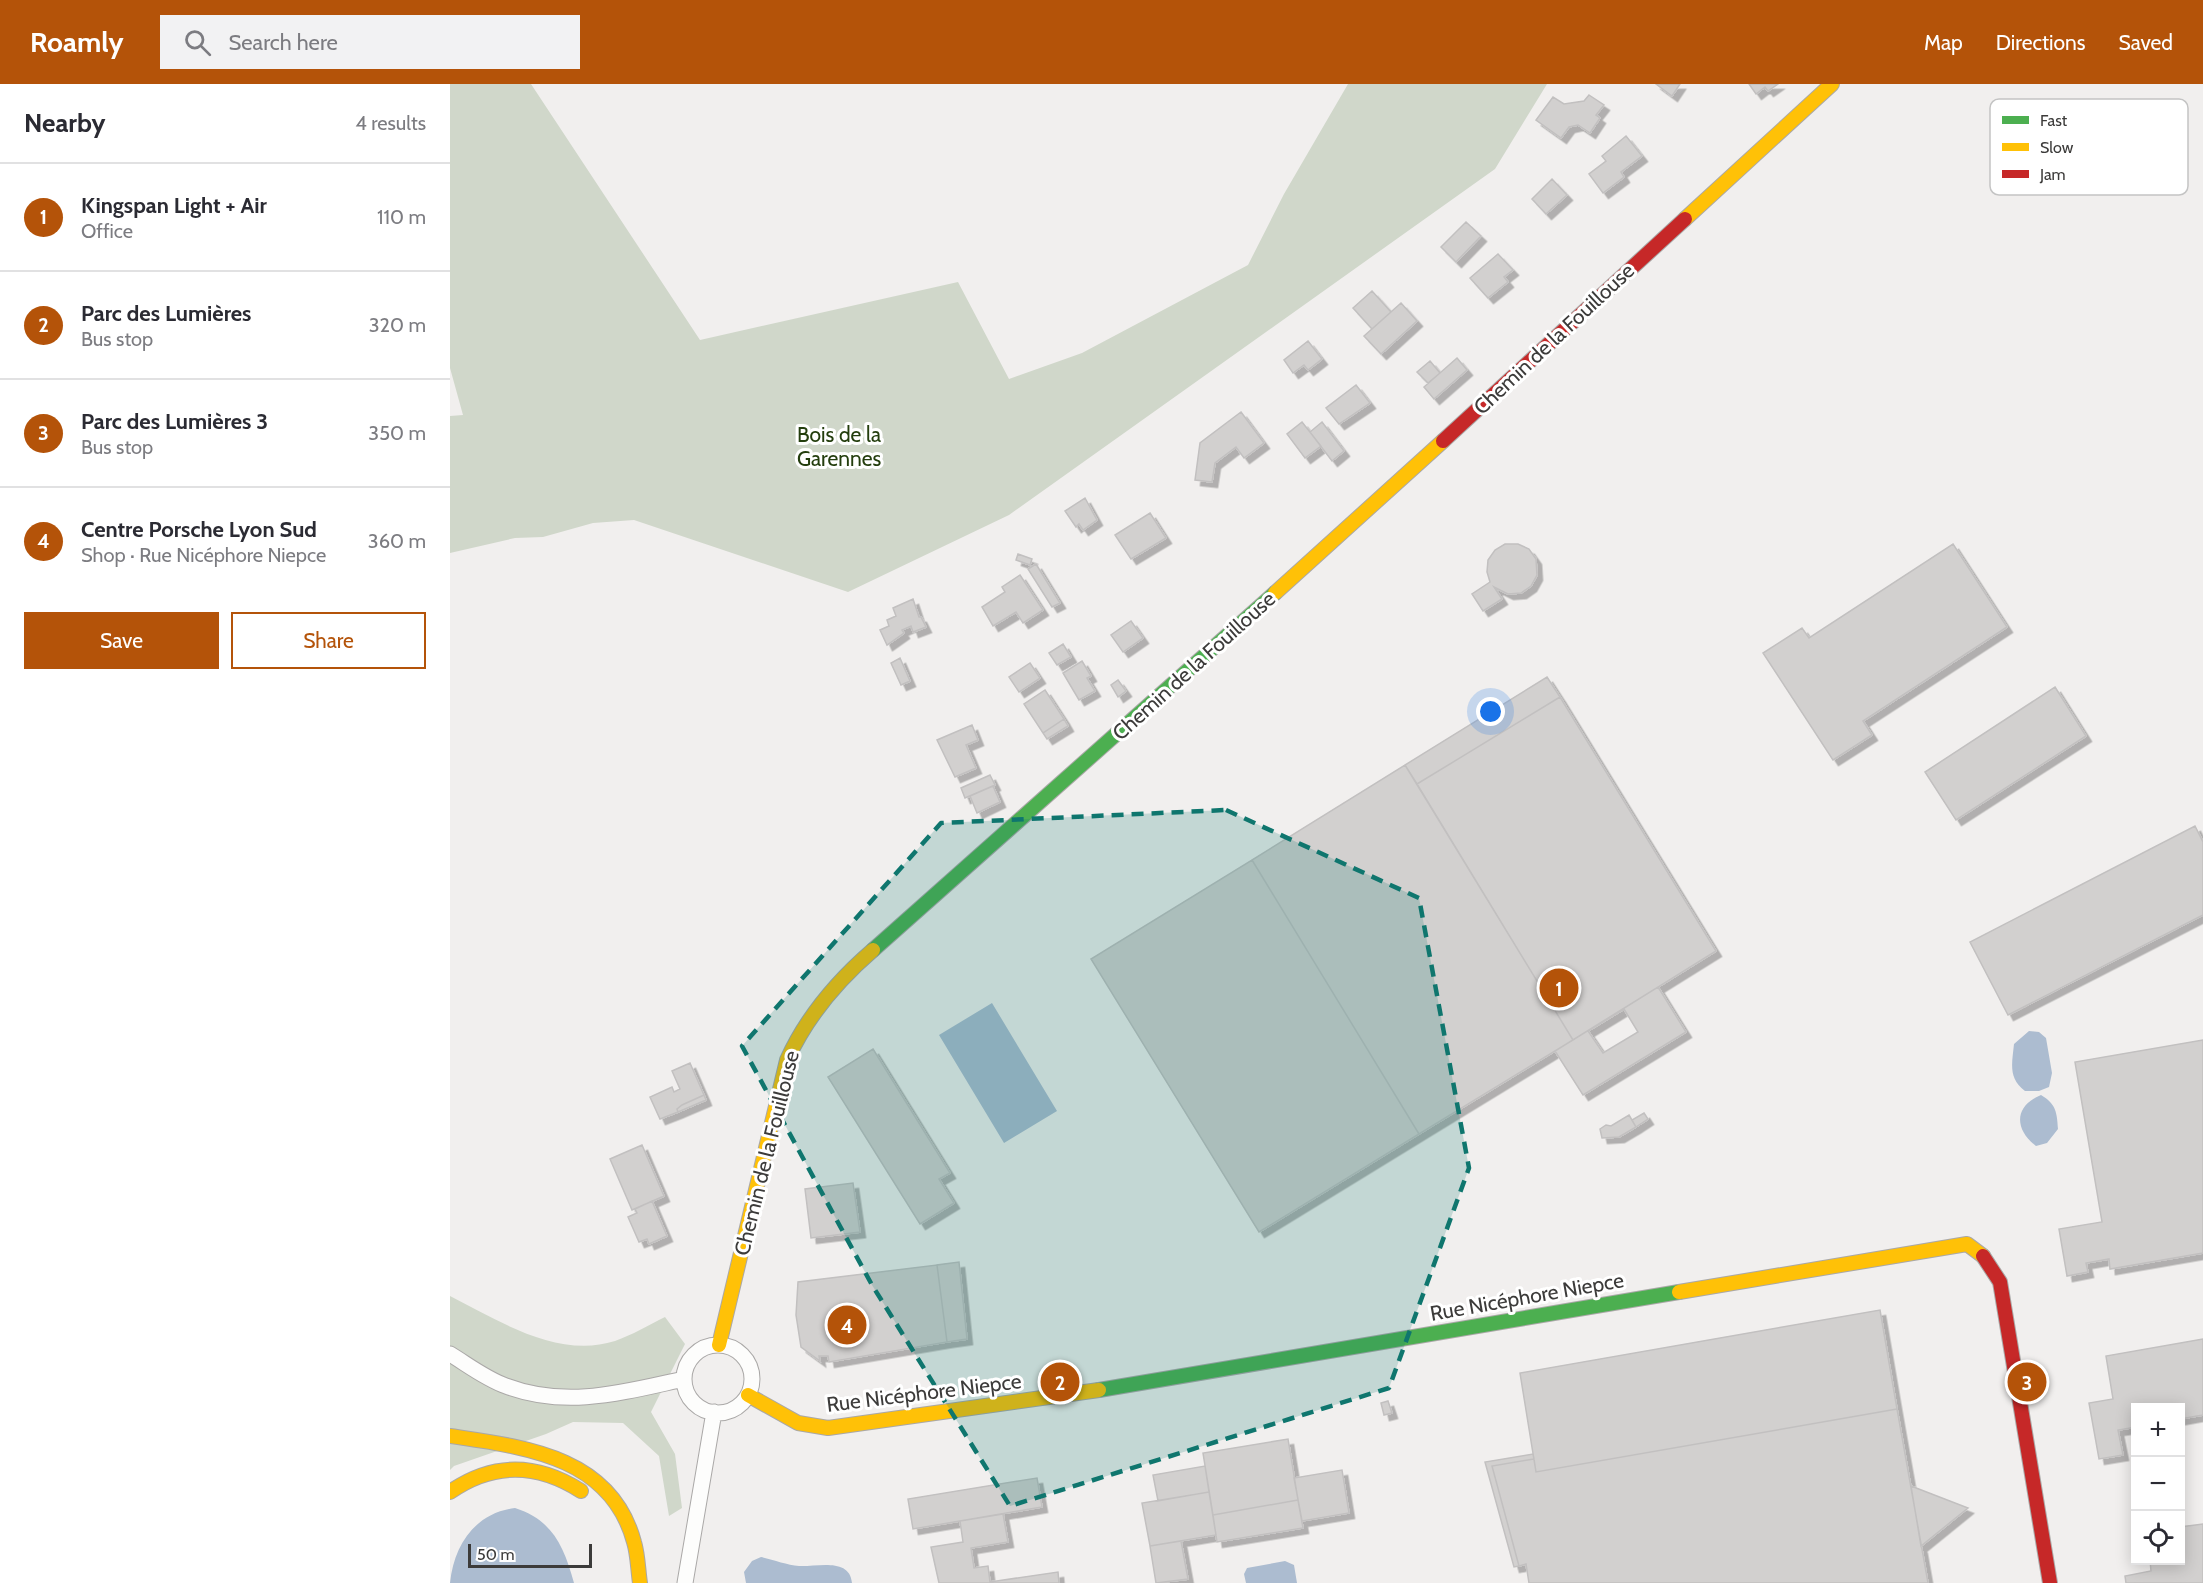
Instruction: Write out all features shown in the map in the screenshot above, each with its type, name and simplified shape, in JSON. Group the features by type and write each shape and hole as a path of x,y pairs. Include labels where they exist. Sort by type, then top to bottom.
{"main road":[{"name":"Chemin de la Fouillouse","path":"720,1345 781,1077 793,1042 822,999 852,968 1170,688 1449,436 1832,84"},
{"name":"Rue Nicéphore Niepce","path":"748,1395 798,1423 828,1428 876,1423 1064,1396 1967,1244 1982,1253 1995,1268 2000,1282 2050,1583"},
{"path":"450,1436 537,1450 570,1462 588,1473 615,1501 629,1525 636,1552 640,1583"},
{"path":"450,1492 480,1474 514,1467 558,1477 593,1502"},
{"path":"622,1553 627,1583"}],"street":[{"path":"720,1345 733,1348 744,1356 750,1368 752,1382 748,1395 733,1408 714,1412 702,1408 693,1401 686,1391 684,1379 691,1358 709,1346 720,1345"},
{"path":"450,1354 506,1386 527,1393 566,1399 627,1393 684,1379"},
{"path":"685,1583 714,1412"}],"highlighted area":[{"path":"1226,810 1419,898 1469,1168 1389,1388 1010,1506 872,1285 742,1046 941,823"}],"green space":[{"name":"Bois de la Garennes","path":"450,84 531,84 700,340 958,282 1009,379 1082,353 1248,265 1284,194 1348,84 1547,84 1495,169 1009,515 848,592 634,520 593,523 543,537 515,538 450,553 450,416 463,415 450,368"},
{"path":"450,1296 530,1335 572,1345 594,1345 615,1341 665,1317 685,1344 651,1412 675,1454 682,1508 669,1516 659,1456 623,1423 573,1422 546,1434 454,1466 450,1470"}],"water":[{"path":"992,1003 1057,1111 1004,1143 939,1035"},
{"path":"2029,1031 2039,1032 2046,1038 2052,1073 2049,1087 2039,1091 2025,1091 2016,1081 2012,1070 2014,1044"},
{"path":"2041,1095 2055,1109 2058,1129 2047,1143 2036,1146 2024,1132 2020,1118 2026,1105"},
{"path":"515,1508 539,1520 555,1536 566,1558 574,1583 450,1583 456,1556 469,1533 489,1516"},
{"path":"761,1557 794,1565 839,1566 850,1575 852,1583 746,1583 744,1572 752,1561"},
{"path":"1285,1561 1294,1565 1297,1583 1246,1583 1244,1574 1247,1568"}],"building":[{"path":"1656,84 1680,84 1672,96"},
{"path":"1749,84 1778,84 1768,91 1765,87 1756,94"},
{"path":"1589,95 1604,105 1596,115 1600,118 1590,133 1578,125 1569,127 1561,138 1536,120 1553,97 1564,104 1584,101"},
{"path":"1626,136 1642,156 1621,172 1624,177 1603,193 1589,174 1606,161 1602,156"},
{"path":"1552,179 1567,195 1546,214 1532,199"},
{"path":"1466,222 1481,236 1456,262 1441,247"},
{"path":"1498,254 1513,270 1504,277 1508,282 1488,298 1470,278"},
{"path":"1372,291 1391,312 1372,329 1353,308"},
{"path":"1401,303 1417,321 1381,354 1364,336"},
{"path":"1308,341 1322,359 1308,370 1304,365 1293,373 1284,360"},
{"path":"1457,358 1467,370 1434,399 1424,387"},
{"path":"1430,361 1440,373 1428,383 1417,372"},
{"path":"1356,385 1370,403 1339,424 1326,408"},
{"path":"1241,412 1264,443 1244,458 1236,447 1215,463 1212,482 1195,480 1200,443"},
{"path":"1302,422 1321,446 1305,458 1287,434"},
{"path":"1322,422 1344,451 1332,461 1310,432"},
{"path":"1085,498 1097,520 1083,530 1079,524 1076,527 1065,511"},
{"path":"1150,513 1166,538 1131,559 1115,535"},
{"path":"1505,544 1518,544 1529,549 1536,559 1537,575 1531,586 1521,593 1508,594 1494,587 1502,599 1483,611 1472,594 1490,582 1487,572 1488,560 1495,550"},
{"path":"1953,544 2007,627 1863,721 1872,735 1833,760 1763,653 1802,628 1809,638"},
{"path":"1018,554 1032,559 1030,565 1016,560"},
{"path":"1036,564 1060,603 1052,607 1028,569"},
{"path":"1020,575 1043,610 1023,623 1016,612 993,626 982,607 1005,592 1002,587"},
{"path":"913,599 919,617 926,627 913,632 911,626 902,630 904,633 887,645 880,630 889,626 887,620 896,616 893,608"},
{"path":"1131,621 1143,638 1123,652 1111,635"},
{"path":"1063,644 1071,657 1057,665 1049,653"},
{"path":"900,658 910,681 901,685 891,663"},
{"path":"1082,661 1091,676 1087,678 1095,691 1079,700 1063,673"},
{"path":"1030,663 1040,678 1019,692 1009,677"},
{"path":"1547,677 1560,697 1417,784 1405,765"},
{"path":"1118,680 1126,691 1118,697 1111,685"},
{"path":"2055,687 2086,736 1956,820 1925,772"},
{"path":"1045,690 1064,719 1043,733 1024,704"},
{"path":"1560,697 1716,951 1573,1040 1417,784"},
{"path":"1064,719 1068,726 1047,739 1043,733"},
{"path":"972,725 978,740 966,745 976,768 955,777 937,740"},
{"path":"1405,765 1573,1040 1419,1134 1252,860"},
{"path":"990,775 995,785 965,798 961,788"},
{"path":"993,786 1000,802 977,813 970,796"},
{"path":"2195,826 2203,842 2203,915 2008,1015 1970,942"},
{"path":"1252,860 1419,1134 1259,1232 1091,959"},
{"path":"1658,987 1686,1032 1583,1095 1555,1051","holes":["1624,1009 1638,1032 1603,1053 1588,1031"]},
{"path":"2203,1040 2203,1253 2110,1269 2109,1259 2086,1263 2088,1272 2067,1276 2059,1229 2102,1222 2075,1062"},
{"path":"873,1049 950,1173 939,1179 954,1203 920,1224 828,1077"},
{"path":"690,1063 704,1095 682,1105 677,1109 678,1112 660,1119 650,1097 672,1087 674,1092 680,1089 672,1071"},
{"path":"704,1095 706,1100 678,1112 677,1109 682,1105"},
{"path":"1644,1113 1648,1119 1636,1127 1632,1120"},
{"path":"1629,1115 1636,1127 1619,1137 1602,1138 1600,1129 1606,1125 1611,1126"},
{"path":"642,1145 664,1196 632,1210 610,1159"},
{"path":"853,1183 860,1232 811,1238 805,1189"},
{"path":"652,1201 667,1236 649,1244 647,1239 639,1242 628,1217 637,1213 635,1209"},
{"path":"959,1262 967,1339 947,1342 937,1265"},
{"path":"937,1265 947,1342 829,1362 828,1356 819,1356 820,1361 801,1347 796,1315 798,1282"},
{"path":"1880,1310 1897,1409 1536,1472 1520,1373"},
{"path":"2203,1339 2203,1415 2185,1418 2185,1403 2131,1403 2131,1428 2118,1430 2123,1455 2099,1459 2089,1403 2113,1399 2106,1356"},
{"path":"1388,1401 1392,1413 1384,1415 1381,1403"},
{"path":"1897,1409 1928,1583 1529,1583 1526,1564 1519,1566 1492,1466 1534,1459 1536,1472"},
{"path":"1288,1439 1298,1500 1213,1515 1203,1453"},
{"path":"1533,1454 1534,1459 1492,1466 1519,1566 1514,1567 1485,1462"},
{"path":"1205,1466 1209,1492 1158,1501 1153,1475"},
{"path":"1342,1470 1349,1513 1302,1521 1294,1478"},
{"path":"1037,1478 1042,1507 913,1529 908,1499"},
{"path":"1911,1486 1968,1508 1921,1546"},
{"path":"1209,1492 1216,1535 1150,1546 1142,1503"},
{"path":"1298,1500 1303,1528 1217,1542 1213,1515"},
{"path":"1003,1514 1008,1542 971,1548 974,1568 988,1566 990,1582 1058,1572 1059,1583 939,1583 931,1547 963,1542 960,1521"},
{"path":"2203,1524 2203,1583 2126,1583 2125,1576 2151,1571 2150,1565 2185,1565 2185,1526"},
{"path":"1181,1541 1188,1579 1156,1583 1150,1546"}],"traffic: fast":[{"path":"873,950 1275,593"},
{"path":"1099,1390 1679,1292"}],"traffic: slow":[{"path":"1685,219 1832,84"},
{"path":"1275,593 1443,441"},
{"path":"719,1345 787,1060 804,1029 824,1000 873,950"},
{"path":"1679,1292 1967,1244 1983,1256"},
{"path":"748,1395 798,1423 828,1428 1099,1390"},
{"path":"450,1436 535,1452 561,1461 585,1474 606,1491 623,1513 634,1542 640,1583"},
{"path":"450,1492 482,1475 515,1470 548,1475 581,1491"}],"traffic: jam":[{"path":"1443,441 1685,219"},
{"path":"1983,1256 2000,1282 2050,1583"}],"place":[{"name":"Kingspan Light + Air","path":"1559,988"},
{"name":"Centre Porsche Lyon Sud","path":"847,1325"},
{"name":"Parc des Lumières","path":"1060,1382"},
{"name":"Parc des Lumières 3","path":"2027,1382"}]}
